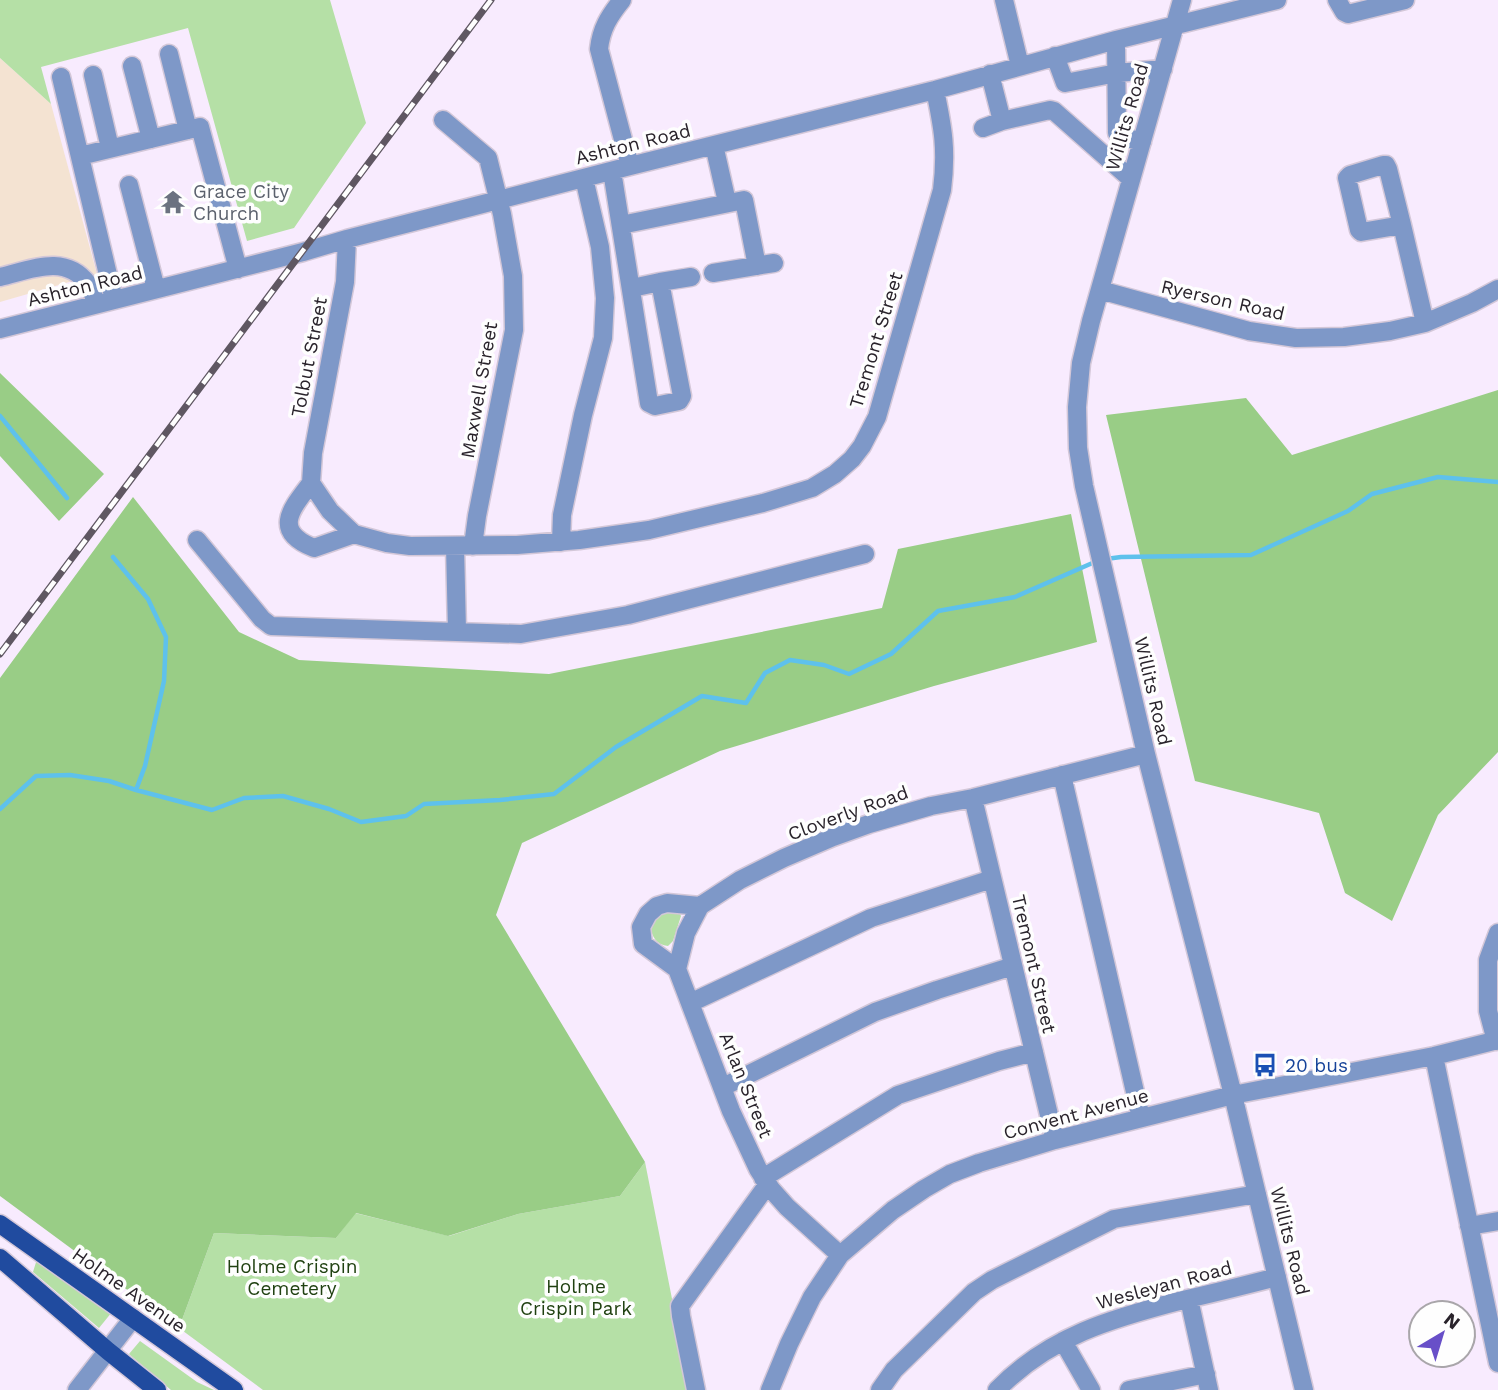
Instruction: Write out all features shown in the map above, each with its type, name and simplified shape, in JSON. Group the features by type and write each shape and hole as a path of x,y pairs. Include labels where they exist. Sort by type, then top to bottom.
{"main road":[{"name":"Holme Avenue","path":"0,1224 234,1390"},
{"path":"0,1258 157,1390"}],"street":[{"path":"621,0 605,23 599,49 630,166"},
{"path":"1004,0 1020,66"},
{"name":"Willits Road","path":"1182,0 1090,321 1081,363 1077,407 1078,448 1084,486 1146,754 1233,1095 1304,1390"},
{"name":"Ashton Road","path":"0,329 935,90 1251,3 1277,0"},
{"path":"1336,0 1348,14 1405,0"},
{"path":"1116,40 1117,134 1142,142"},
{"path":"169,54 188,130"},
{"path":"1055,56 1065,83 1117,73 1163,69"},
{"path":"132,66 151,139"},
{"path":"989,74 1002,121"},
{"path":"93,75 110,148"},
{"path":"61,77 80,156 105,302"},
{"name":"Tremont Street","path":"464,546 561,542 649,530 763,503 812,488 835,474 852,459 877,417 942,190 946,164 945,139 935,90"},
{"path":"983,128 1002,121 1054,111 1131,179"},
{"name":"Maxwell Street","path":"443,120 488,158 513,276 514,330 477,516 464,546 457,631"},
{"path":"80,156 200,127 238,269"},
{"path":"715,145 727,202"},
{"path":"612,171 649,402 655,406 679,401 682,396 660,282"},
{"path":"561,542 562,515 583,415 603,338 604,298 600,247 584,178"},
{"path":"130,185 156,289"},
{"path":"621,225 741,199 746,202 765,265 713,273"},
{"path":"1402,225 1425,323"},
{"name":"Tolbut Street","path":"311,483 313,453 345,282 347,239"},
{"path":"0,277 52,264 66,267 78,274 105,302"},
{"path":"632,288 691,277"},
{"name":"Ryerson Road","path":"1100,290 1250,331 1296,338 1345,337 1425,323 1498,289"},
{"path":"354,534 314,548 295,537 288,525 289,514 311,483 330,510 354,534 410,546 464,546"},
{"path":"197,540 262,619 271,625 520,634 628,615 865,554"},
{"name":"Cloverly Road","path":"700,906 740,880 784,858 833,837 903,813 1146,754"},
{"path":"1062,775 1141,1118"},
{"name":"Tremont Street","path":"973,798 1055,1140"},
{"path":"690,1003 871,918 992,879"},
{"path":"667,903 700,906 686,933 677,969 643,944 641,927 648,914 657,906 667,903"},
{"path":"1497,1041 1488,1011 1488,960 1498,933"},
{"path":"723,1087 875,1012 1013,966"},
{"name":"Arlan Street","path":"677,969 746,1145 766,1181 787,1207 840,1255"},
{"name":"Convent Avenue","path":"770,1390 813,1297 840,1255 893,1210 950,1174 1055,1140 1233,1095 1497,1041"},
{"path":"696,1390 680,1306 766,1181 898,1095 1034,1052"},
{"path":"1434,1056 1498,1363"},
{"path":"880,1390 894,1370 974,1292 992,1280 1114,1219 1257,1194"},
{"path":"1469,1226 1498,1221"},
{"name":"Wesleyan Road","path":"997,1390 1029,1362 1063,1341 1095,1326 1124,1315 1277,1277"},
{"path":"1129,1390 1207,1382 1189,1299"},
{"path":"77,1390 133,1318"},
{"path":"1063,1341 1091,1390"}],"shaded area":[{"path":"0,58 51,104 97,274 0,302"}],"green space":[{"path":"0,0 330,0 366,123 294,228 247,241 188,28 41,67 51,104 0,58"},
{"path":"0,373 104,474 59,521 0,456"},
{"path":"1498,390 1498,752 1438,815 1392,921 1345,893 1319,813 1195,781 1106,415 1246,398 1292,455"},
{"path":"133,497 239,632 299,660 549,674 882,608 898,549 1071,514 1097,642 934,686 720,751 522,843 496,915 645,1162 620,1196 518,1214 448,1236 356,1213 336,1238 214,1233 179,1328 0,1196 0,678"},
{"path":"663,911 679,912 681,916 673,941 668,946 657,941 651,927 651,923"},
{"name":"Holme Crispin Park","path":"645,1162 690,1390 263,1390 179,1328 214,1233 336,1238 355,1213 449,1236 518,1214 620,1196"},
{"path":"37,1259 112,1312 99,1328 33,1272"},
{"path":"140,1341 197,1382 214,1390 171,1390 129,1354"}],"waterway":[{"path":"0,416 67,498"},
{"path":"1106,559 1251,555 1348,511 1372,494 1438,477 1498,482"},
{"path":"113,557 148,599 166,637 164,681 145,766 136,790"},
{"path":"0,809 36,776 70,775 109,781 212,810 244,798 283,796 329,809 361,822 406,816 424,804 554,794 616,747 702,696 746,703 765,673 790,660 824,665 849,674 891,654 938,611 1015,597 1097,561"}],"railway":[{"path":"0,654 491,0"}],"place":[{"name":"Grace City Church","path":"173,202"},
{"name":"20 bus","path":"1265,1065"}],"park label":[{"name":"Holme Crispin Cemetery","path":"292,1277"}]}
